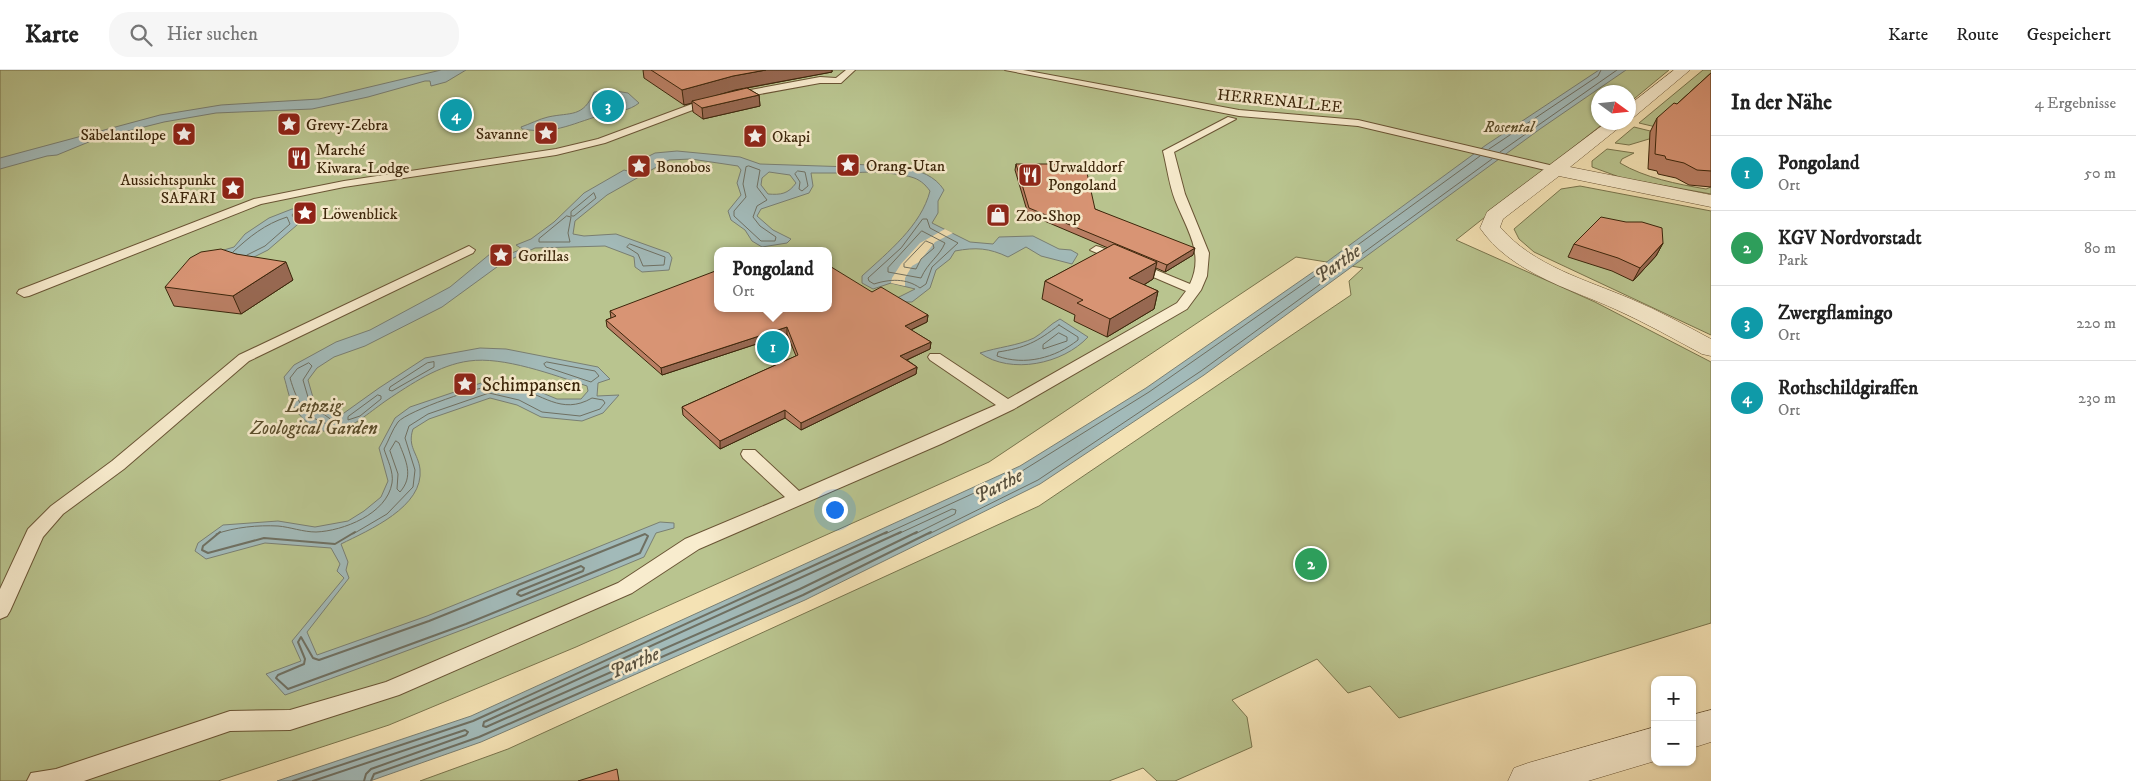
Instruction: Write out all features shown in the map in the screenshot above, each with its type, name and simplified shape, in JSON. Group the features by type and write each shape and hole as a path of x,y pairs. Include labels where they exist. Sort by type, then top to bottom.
{"street":[{"path":"1636,108 1683,70"},
{"path":"1608,130 1558,170 1494,216 1490,228 1495,236 1519,256 1657,320 1711,349"},
{"path":"1558,170 1711,201"},
{"path":"1696,731 1711,726"},
{"path":"1528,781 1651,745"}],"lane":[{"path":"24,293 258,201 344,184 556,152 601,141 695,106 737,95 820,80 844,83 852,70"},
{"name":"HERRENALLEE","path":"1009,70 1239,113 1358,123 1459,146 1525,164 1558,170"},
{"path":"39,781 56,780 230,721 290,720 391,689 625,588 692,544 935,440 1008,406 1182,306 1194,290 1204,262 1202,243 1181,199 1168,151 1231,119"},
{"path":"0,611 16,572 35,534 57,510 118,466 244,358 469,250"},
{"path":"1096,250 1194,290"},
{"path":"934,357 1008,406"},
{"path":"748,454 797,499"}],"green space":[{"name":"Leipzig Zoological Garden","path":"0,70 1669,70 1636,97 1636,85 1591,85 1591,130 1595,130 1456,240 1595,302 1711,362 1711,623 1399,718 1370,686 1348,693 1317,659 1232,700 1247,717 1252,747 1175,781 1157,781 1143,768 1109,781 420,781 508,749 1039,506 1351,295 1349,281 1363,268 1296,257 989,462 576,647 389,725 218,781 0,781"},
{"path":"1703,70 1711,70 1711,128 1656,127 1639,123"},
{"path":"1636,127 1711,146 1711,149 1649,139 1629,145 1615,143 1630,130 1636,130"},
{"path":"1607,149 1634,153 1622,159 1620,163 1640,173 1684,185 1706,189 1711,187 1711,194 1622,178 1592,167 1592,161"},
{"path":"1580,186 1711,211 1711,335 1534,252 1519,239 1514,229 1561,189"}],"water":[{"path":"441,70 466,70 446,82 431,86 430,81 425,81 368,97 312,109 216,113 164,122 96,139 57,155 0,169 0,158 160,115 221,105 319,99"},
{"name":"Parthe","path":"1599,70 1626,70 1604,85 1591,85 1591,94 1540,129 1204,375 1040,484 805,600 481,742 370,781 277,781 471,716 1020,466 1146,388 1313,272 1486,145"},
{"path":"616,91 628,93 639,103 627,109 556,129 534,130 522,129 521,127 545,118 570,114 581,110 594,92","holes":["616,97 623,98 626,103 609,109 594,111 600,104"]},
{"path":"677,151 740,157 760,164 851,167 853,164 890,166 915,170 936,181 944,190 938,201 938,213 932,223 970,242 993,244 999,237 1033,236 1059,249 1071,250 1078,254 1072,264 1041,256 1026,247 1008,257 982,249 955,251 950,259 936,270 930,288 912,302 900,302 897,298 915,289 891,283 873,289 862,283 862,276 893,248 919,216 926,204 930,191 919,180 877,172 845,176 840,173 811,173 813,186 809,193 761,209 757,216 773,230 791,239 787,243 762,247 752,241 745,230 731,220 728,211 741,195 737,183 741,170 738,166 691,159 669,160 607,195 575,221 573,234 584,236 616,234 669,253 672,258 669,270 642,272 635,267 634,257 605,246 535,248 501,264 442,307 365,346 334,357 317,368 308,380 314,401 337,418 425,358 480,348 506,349 598,367 610,379 598,383 597,396 619,395 603,413 582,421 541,417 517,405 490,398 429,419 413,429 411,441 420,469 419,483 413,495 392,516 366,532 341,544 348,562 346,570 349,578 307,632 317,655 427,616 660,522 674,523 674,528 656,533 644,557 466,629 285,695 266,674 301,661 292,641 344,578 337,571 340,564 331,548 265,543 206,559 195,551 198,543 223,525 278,521 315,527 348,521 364,511 381,497 388,481 379,448 395,418 410,407 487,381 497,380 523,385 557,399 581,399 588,391 587,386 513,364 497,361 469,361 458,363 426,376 353,424 341,430 330,432 319,430 307,422 295,409 284,377 294,365 336,342 370,330 450,287 490,254 496,259 522,249 516,245 531,239 554,222 584,193 624,170 631,172 646,165 639,161 655,153","holes":["769,172 790,175 796,183 790,190 784,193 768,194 761,185 762,178"]},
{"path":"292,209 297,209 292,215 295,220 304,219 268,250 244,262 210,254 234,247 245,234 269,218"},
{"path":"1060,319 1088,337 1065,354 1051,360 1021,365 1006,364 980,353 1034,338"}],"pier":[{"path":"945,229 953,233 935,242 919,262 912,266 905,278 905,286 891,283 901,264 920,243"}],"building":[{"path":"651,70 766,70 733,76 682,90"},
{"path":"1711,73 1711,171 1697,170 1684,163 1666,159 1665,156 1655,154 1657,118 1674,103 1677,104"},
{"path":"747,88 759,95 702,108 692,101"},
{"path":"1016,164 1085,164 1095,209 1195,248 1167,265 1029,208"},
{"path":"1601,217 1626,222 1642,222 1662,228 1663,243 1640,268 1618,258 1574,244"},
{"path":"1114,244 1157,262 1129,278 1158,291 1110,319 1077,303 1083,300 1045,281"},
{"path":"221,249 236,254 286,262 233,296 165,287 190,258 201,252"},
{"path":"832,267 872,292 881,287 928,315 905,326 931,342 900,356 917,367 801,423 785,410 720,441 682,407 798,355 787,327 661,368 606,320 616,316 610,311 714,272 714,312 832,312"},
{"path":"617,769 619,781 578,781"}],"place":[{"name":"Zwergflamingo","path":"608,106"},
{"name":"Rothschildgiraffen","path":"456,115"},
{"name":"Grevy-Zebra","path":"289,124"},
{"name":"Savanne","path":"546,133"},
{"name":"Säbelantilope","path":"184,134"},
{"name":"Okapi","path":"755,136"},
{"name":"Marché Kiwara-Lodge","path":"299,158"},
{"name":"Orang-Utan","path":"848,165"},
{"name":"Bonobos","path":"639,166"},
{"name":"Urwalddorf Pongoland","path":"1030,175"},
{"name":"Aussichtspunkt SAFARI","path":"233,188"},
{"name":"Löwenblick","path":"305,213"},
{"name":"Zoo-Shop","path":"998,215"},
{"name":"Gorillas","path":"501,255"},
{"name":"Pongoland","path":"773,347"},
{"name":"Schimpansen","path":"465,384"},
{"name":"KGV Nordvorstadt","path":"1311,564"}],"park label":[{"name":"Rosental","path":"1509,126"}]}
